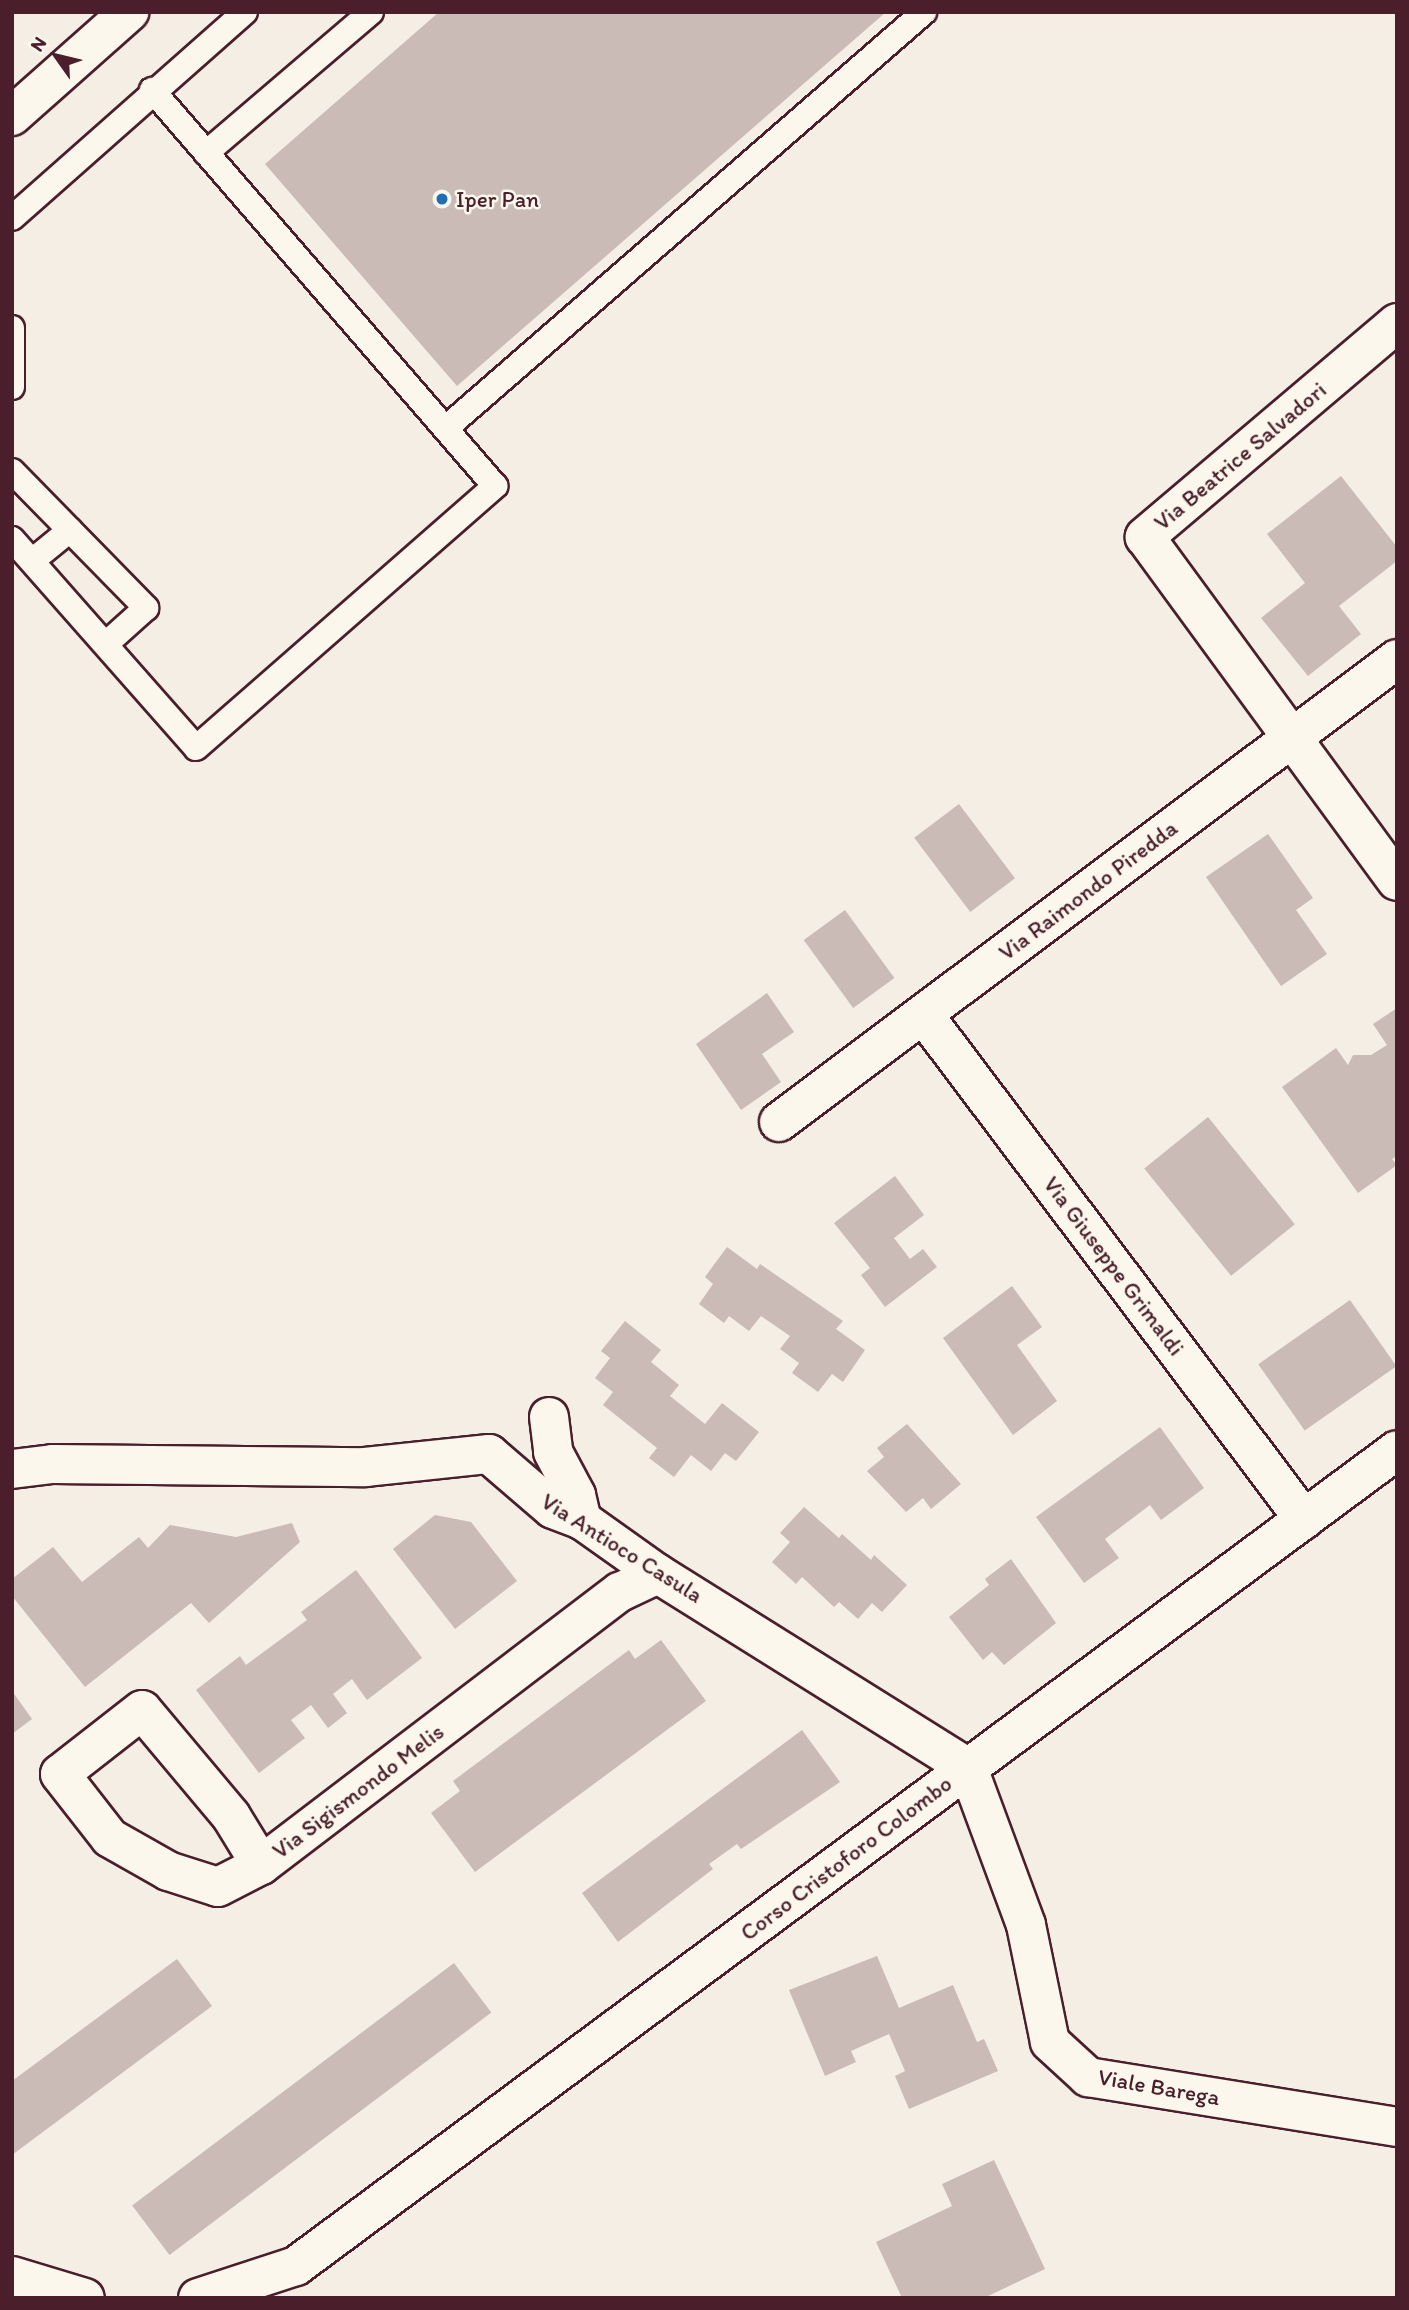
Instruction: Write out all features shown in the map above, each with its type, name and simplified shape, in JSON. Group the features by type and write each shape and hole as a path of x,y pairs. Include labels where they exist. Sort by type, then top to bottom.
{"street":[{"path":"12,116 129,12"},
{"name":"Via Beatrice Salvadori","path":"1294,735 1145,537 1397,323"},
{"name":"Via Raimondo Piredda","path":"779,1122 1397,659"},
{"path":"1294,735 1397,881"},
{"name":"Via Giuseppe Grimaldi","path":"923,1014 1304,1519"},
{"path":"548,1417 553,1452 576,1495 583,1520"},
{"name":"Corso Cristoforo Colombo","path":"198,2298 296,2266 1397,1450"},
{"name":"Via Antioco Casula","path":"12,1469 53,1464 365,1466 489,1454 553,1509 583,1520 658,1574 968,1768"},
{"name":"Via Sigismondo Melis","path":"261,1865 231,1815 142,1710 60,1774 110,1838 168,1871 218,1887 261,1865 621,1592 658,1574"},
{"name":"Viale Barega","path":"968,1768 1026,1925 1050,2042 1088,2077 1397,2127"},
{"name":"Corso Cristoforo Colombo","path":"274,2298 296,2266"},
{"path":"12,2276 85,2298"}],"lane":[{"path":"12,218 152,90 244,12"},
{"path":"206,153 371,12"},
{"path":"446,428 924,12"},
{"path":"12,540 107,643 196,748 495,486 152,90"},
{"path":"12,328 12,387"},
{"path":"12,471 146,608 107,643"},
{"path":"32,561 70,530"}],"building":[{"path":"439,12 886,12 457,386 265,164"},
{"path":"1341,476 1397,547 1397,561 1339,606 1361,634 1308,676 1261,618 1305,583 1267,534"},
{"path":"959,804 1015,878 970,912 914,838"},
{"path":"1268,834 1313,898 1296,910 1327,954 1281,986 1206,877"},
{"path":"845,910 894,978 853,1008 804,940"},
{"path":"767,993 794,1032 762,1054 781,1082 741,1110 696,1044"},
{"path":"1397,1008 1397,1156 1392,1159 1397,1165 1358,1193 1282,1087 1336,1048 1348,1065 1353,1055 1371,1055 1387,1045 1373,1024"},
{"path":"1208,1117 1295,1224 1231,1276 1144,1169"},
{"path":"895,1176 924,1215 894,1238 910,1259 923,1249 937,1267 885,1307 861,1275 870,1268 834,1223"},
{"path":"727,1247 757,1269 760,1264 843,1321 836,1329 865,1350 843,1382 832,1374 818,1392 792,1373 799,1363 780,1349 790,1336 761,1316 749,1331 729,1316 724,1323 699,1304 713,1284 705,1277"},
{"path":"1012,1286 1042,1327 1017,1345 1057,1401 1013,1435 943,1338"},
{"path":"1350,1300 1396,1366 1305,1431 1258,1364"},
{"path":"625,1321 661,1350 651,1362 679,1385 670,1396 705,1424 722,1403 759,1432 736,1461 725,1453 711,1471 691,1455 674,1477 649,1458 657,1448 603,1405 613,1392 595,1378 610,1358 601,1351"},
{"path":"907,1424 961,1484 931,1509 923,1498 906,1512 867,1471 884,1457 877,1448"},
{"path":"1160,1427 1204,1488 1161,1520 1150,1505 1105,1539 1119,1558 1084,1583 1036,1517"},
{"path":"804,1507 839,1538 842,1534 871,1560 874,1555 907,1585 882,1612 872,1603 858,1619 839,1602 834,1607 802,1577 796,1584 772,1562 790,1542 780,1533"},
{"path":"435,1515 471,1522 517,1581 455,1629 393,1549"},
{"path":"292,1523 300,1542 209,1623 191,1603 85,1687 12,1596 12,1579 53,1547 82,1582 139,1537 148,1548 170,1525 236,1537"},
{"path":"1011,1559 1056,1623 1004,1665 992,1652 983,1660 949,1617 989,1585 985,1579"},
{"path":"356,1570 422,1658 367,1700 352,1679 333,1694 347,1713 328,1728 311,1705 291,1720 305,1738 259,1773 196,1690 240,1656 246,1665 307,1620 301,1612"},
{"path":"661,1640 706,1701 475,1872 431,1813 460,1791 453,1781 629,1650 635,1659"},
{"path":"12,1691 32,1719 12,1734"},
{"path":"802,1730 840,1782 741,1849 737,1844 709,1864 713,1869 618,1942 582,1893"},
{"path":"877,1956 899,2008 953,1985 977,2042 984,2039 998,2071 909,2109 895,2076 905,2071 889,2034 851,2051 856,2062 825,2076 789,1990"},
{"path":"177,1959 212,2006 12,2155 12,2081"},
{"path":"454,1963 491,2013 169,2255 132,2206"},
{"path":"994,2160 1045,2269 984,2298 902,2298 876,2242 952,2206 942,2184"}],"place":[{"name":"Iper Pan","path":"442,199"}]}
